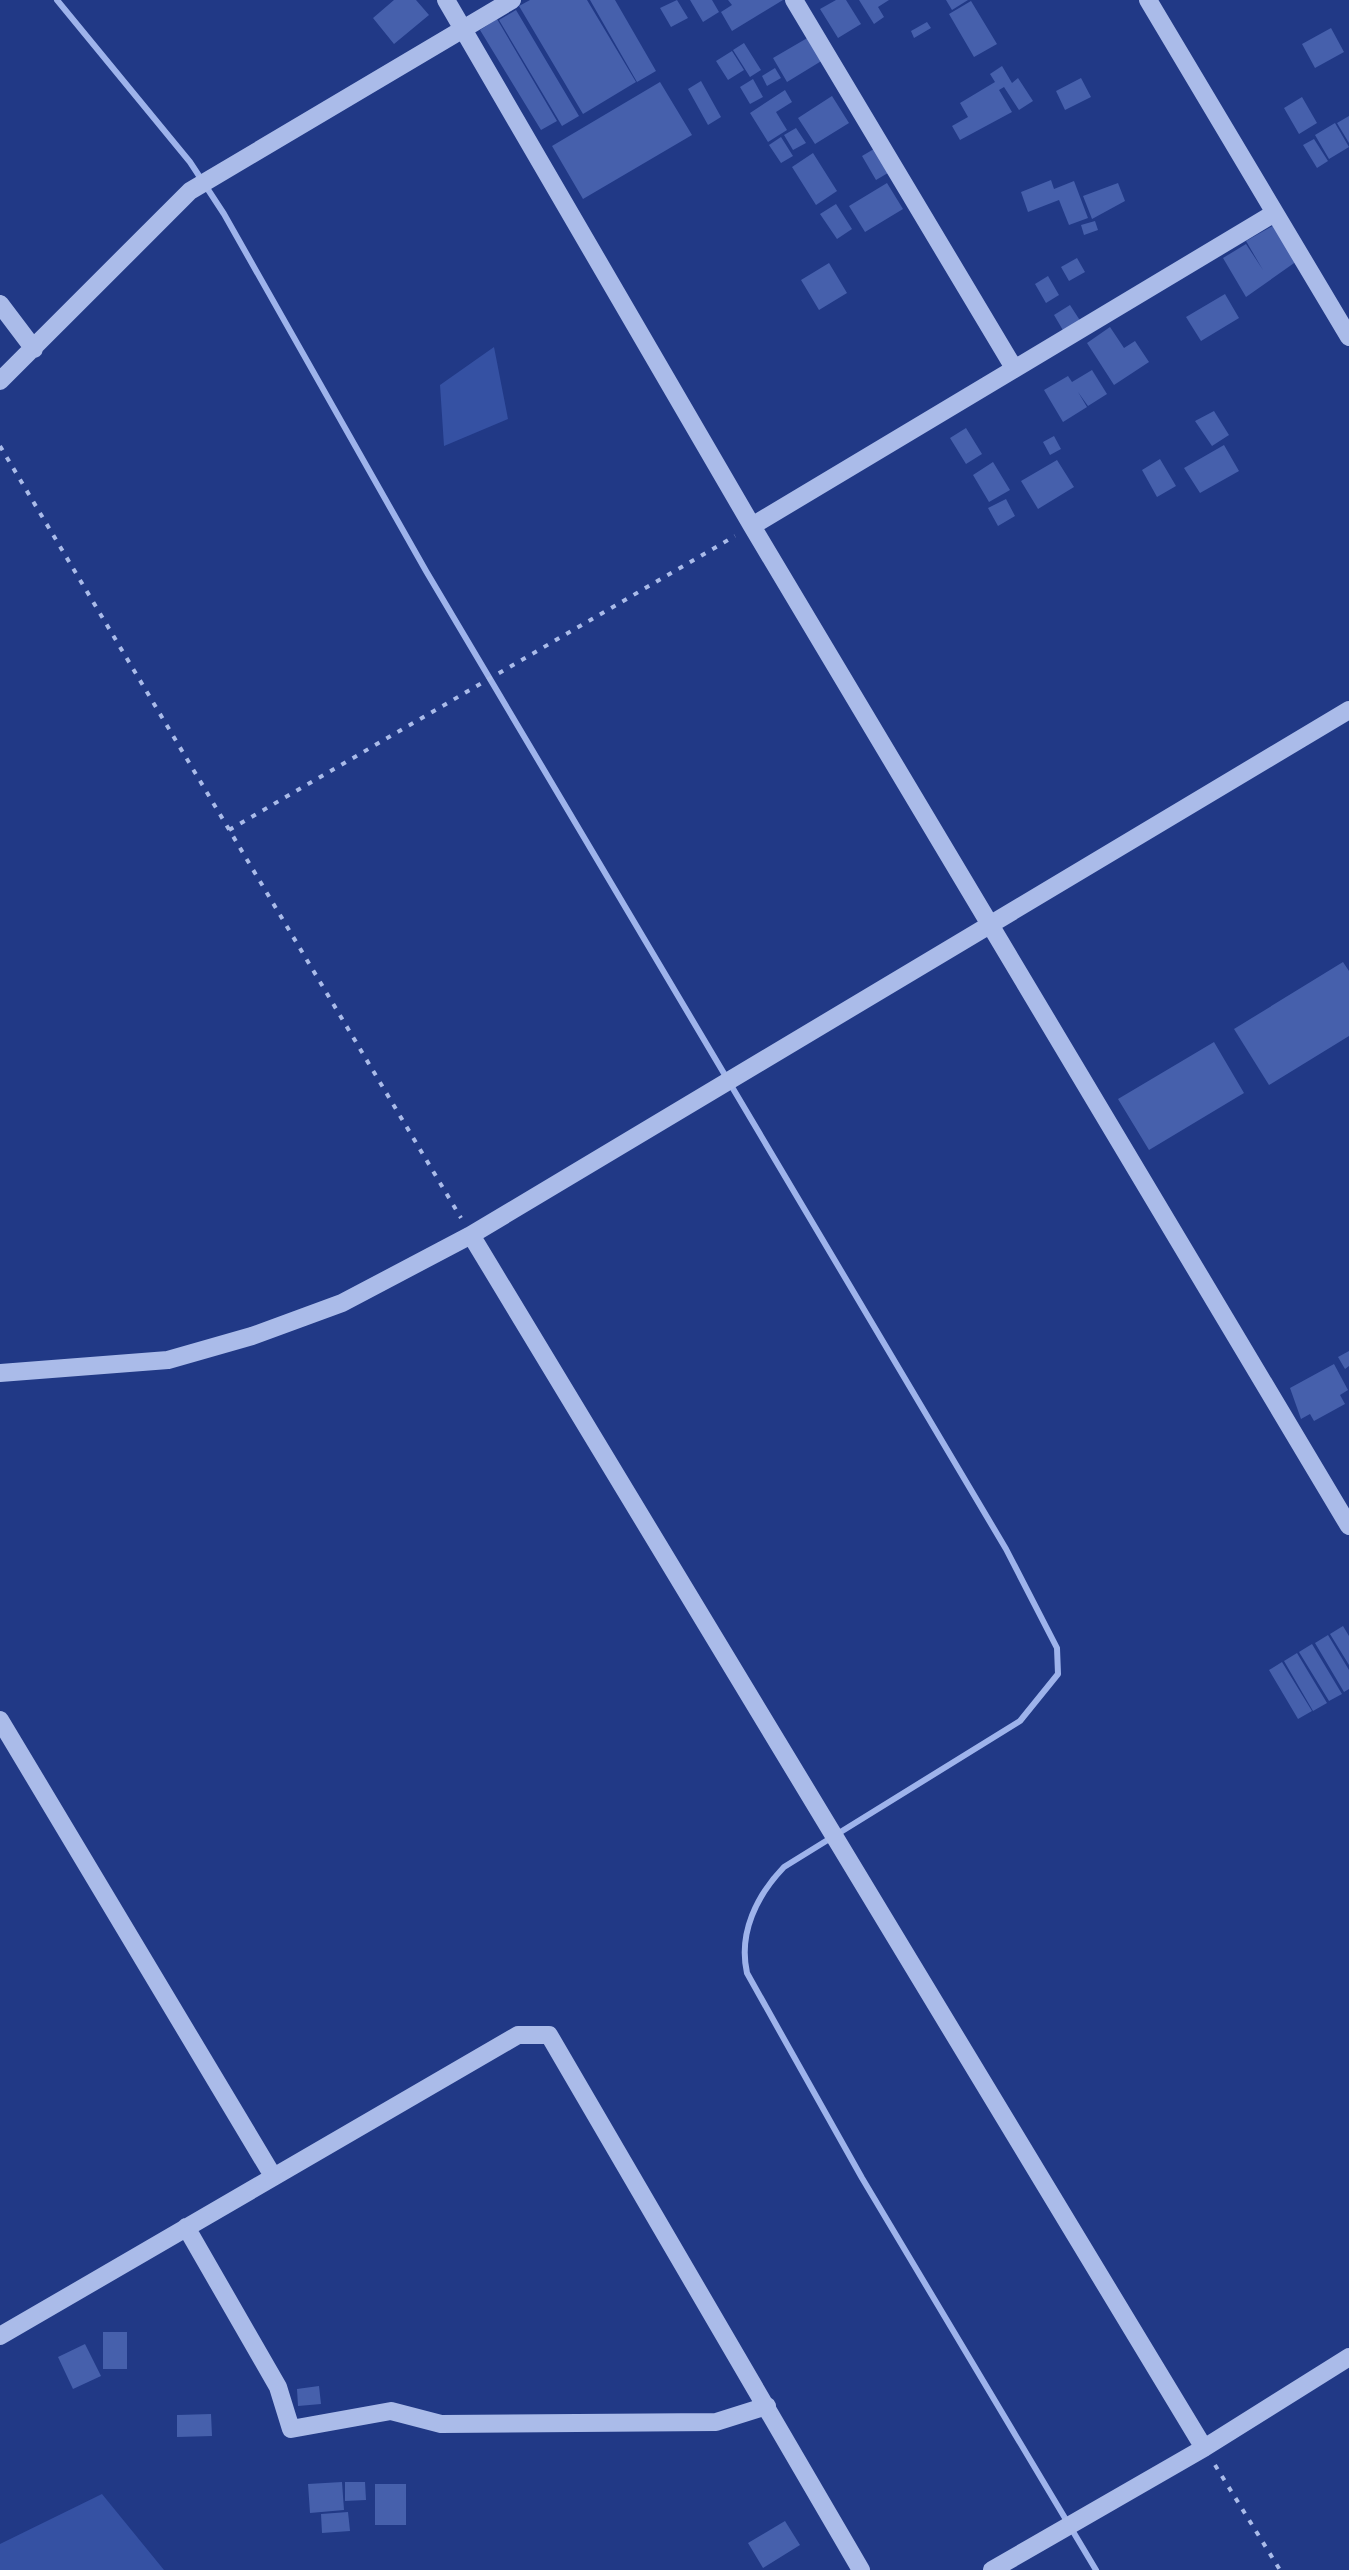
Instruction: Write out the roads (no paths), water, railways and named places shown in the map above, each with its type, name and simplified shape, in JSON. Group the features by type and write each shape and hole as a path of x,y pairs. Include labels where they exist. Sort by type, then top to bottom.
{"street":[{"path":"446,0 752,526 1347,1520"},
{"path":"0,381 190,191 512,0"},
{"path":"794,0 1014,368"},
{"path":"1148,0 1349,337"},
{"path":"752,526 1273,214"},
{"path":"0,304 34,349"},
{"path":"0,1373 168,1360 252,1336 342,1303 471,1236 1349,710"},
{"path":"471,1236 1204,2448"},
{"path":"0,1720 272,2176"},
{"path":"0,2336 518,2035 549,2036 861,2570"},
{"path":"186,2227 278,2387 291,2430 392,2411 441,2424 716,2422 766,2406"},
{"path":"992,2570 1204,2448 1349,2358"}],"waterway":[{"path":"57,0 190,162 224,214 426,571 1006,1549 1057,1648 1058,1674 1020,1721 784,1867 758,1902 748,1929 745,1958 747,1973 862,2178 1096,2570"}]}
